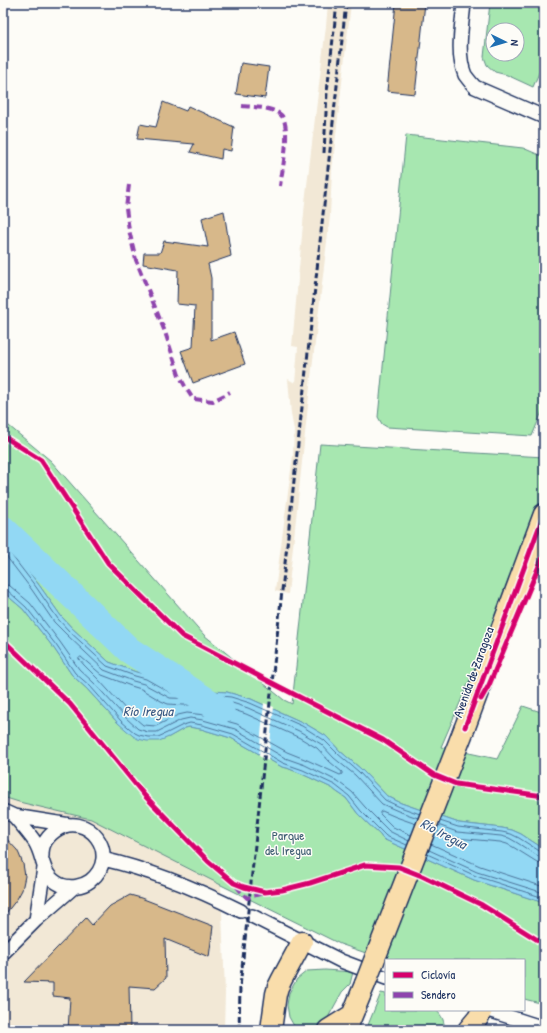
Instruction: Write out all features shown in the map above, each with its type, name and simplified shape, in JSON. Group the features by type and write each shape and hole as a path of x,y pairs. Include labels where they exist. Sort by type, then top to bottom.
{"main road":[{"name":"Avenida de Zaragoza","path":"465,727 544,514"},
{"name":"Avenida de Zaragoza","path":"465,727 489,684 544,554"},
{"path":"328,1030 349,1025 465,727"},
{"path":"272,1030 276,994 282,979 302,942"},
{"path":"275,1010 279,1019 287,1030"},
{"path":"468,1030 478,1018 482,1011"}],"street":[{"path":"464,3 460,52 466,75 475,87 544,117"},
{"path":"9,814 83,827 93,833 100,842 104,854 102,866 96,876 86,884 74,887 62,885 51,879 35,842 9,814"},
{"path":"36,920 44,845 50,835 60,828 71,825"},
{"path":"103,859 152,873 210,896 341,961 385,978"},
{"path":"3,953 36,920 74,887"},
{"path":"491,1011 544,1028"}],"shaded area":[{"path":"328,3 351,3 332,170 330,216 288,594 275,591 293,455 294,430 288,379 295,383 298,347 292,346 305,202"},
{"path":"3,782 131,830 221,885 225,993 224,1030 3,1030"}],"green space":[{"path":"490,3 544,3 544,61 533,87 507,75 495,72 486,62 525,62 525,22 488,22"},
{"path":"406,135 523,148 544,157 544,407 532,436 387,427 382,424 378,417"},
{"path":"3,421 51,461 204,635 284,700 292,704 320,444 544,457 544,507 441,747 497,759 523,706 544,713 544,849 512,830 459,823 401,803 387,796 326,736 304,723 251,699 227,692 173,690 142,673 109,662 61,616 3,538"},
{"name":"Parque del Iregua","path":"3,592 23,609 53,647 72,675 118,723 169,737 189,727 231,738 282,767 302,774 332,788 346,798 358,814 383,839 474,880 544,903 544,1004 525,999 525,959 385,960 340,944 91,819 3,797"},
{"path":"325,970 353,972 350,984 342,992 325,1023 320,1028 313,1030 302,1030 294,1026 289,1017 287,1005 289,993 297,979 307,971"},
{"path":"381,993 385,994 385,1011 437,1011 443,1019 444,1024 444,1030 366,1030"}],"water":[{"name":"Río Iregua","path":"3,538 61,616 109,662 147,675 173,690 227,692 251,699 304,723 326,736 387,796 401,803 459,823 512,830 544,849 544,903 474,880 383,839 358,814 346,798 332,788 302,774 282,767 231,738 189,727 159,741 147,741 133,736 118,723 72,675 53,647 23,609 3,592"}],"pier":[{"path":"264,703 274,707 268,761 259,756"}],"building":[{"path":"396,3 425,3 415,94 387,91"},
{"path":"241,63 269,67 265,98 236,94"},
{"path":"163,102 186,111 188,106 234,127 231,151 222,149 221,159 190,152 194,144 137,139 140,124 156,127"},
{"path":"224,211 231,256 208,264 211,278 211,340 234,332 245,364 193,383 181,351 193,347 195,306 177,304 178,270 143,264 144,253 160,253 164,241 208,247 202,218"},
{"path":"3,835 17,850 23,864 25,876 22,890 3,917"},
{"path":"130,895 213,926 209,957 165,939 166,978 155,988 129,986 130,1030 68,1030 70,998 53,996 53,983 24,982 86,918 92,925 110,906"}],"waterway":[{"name":"Río Iregua","path":"3,529 129,650 221,710"}],"railway":[{"path":"324,153 327,92 337,3"},
{"path":"239,1030 240,987 346,3"}],"marked path":[{"path":"242,106 273,110 281,115 284,121 286,138 280,186"},
{"path":"129,185 126,208 129,230 136,260 165,332 179,375 193,399 213,401 230,392"},
{"path":"236,886 247,898 263,893"}],"cycle path":[{"path":"3,436 41,460 108,563 182,636 383,740 434,775 456,784 544,796"},
{"path":"465,727 544,514"},
{"path":"481,699 489,685 544,554"},
{"path":"3,640 70,704 145,796 208,861 234,883 265,892 282,890 310,883 365,865 399,867 422,876 482,905 544,944"}]}
